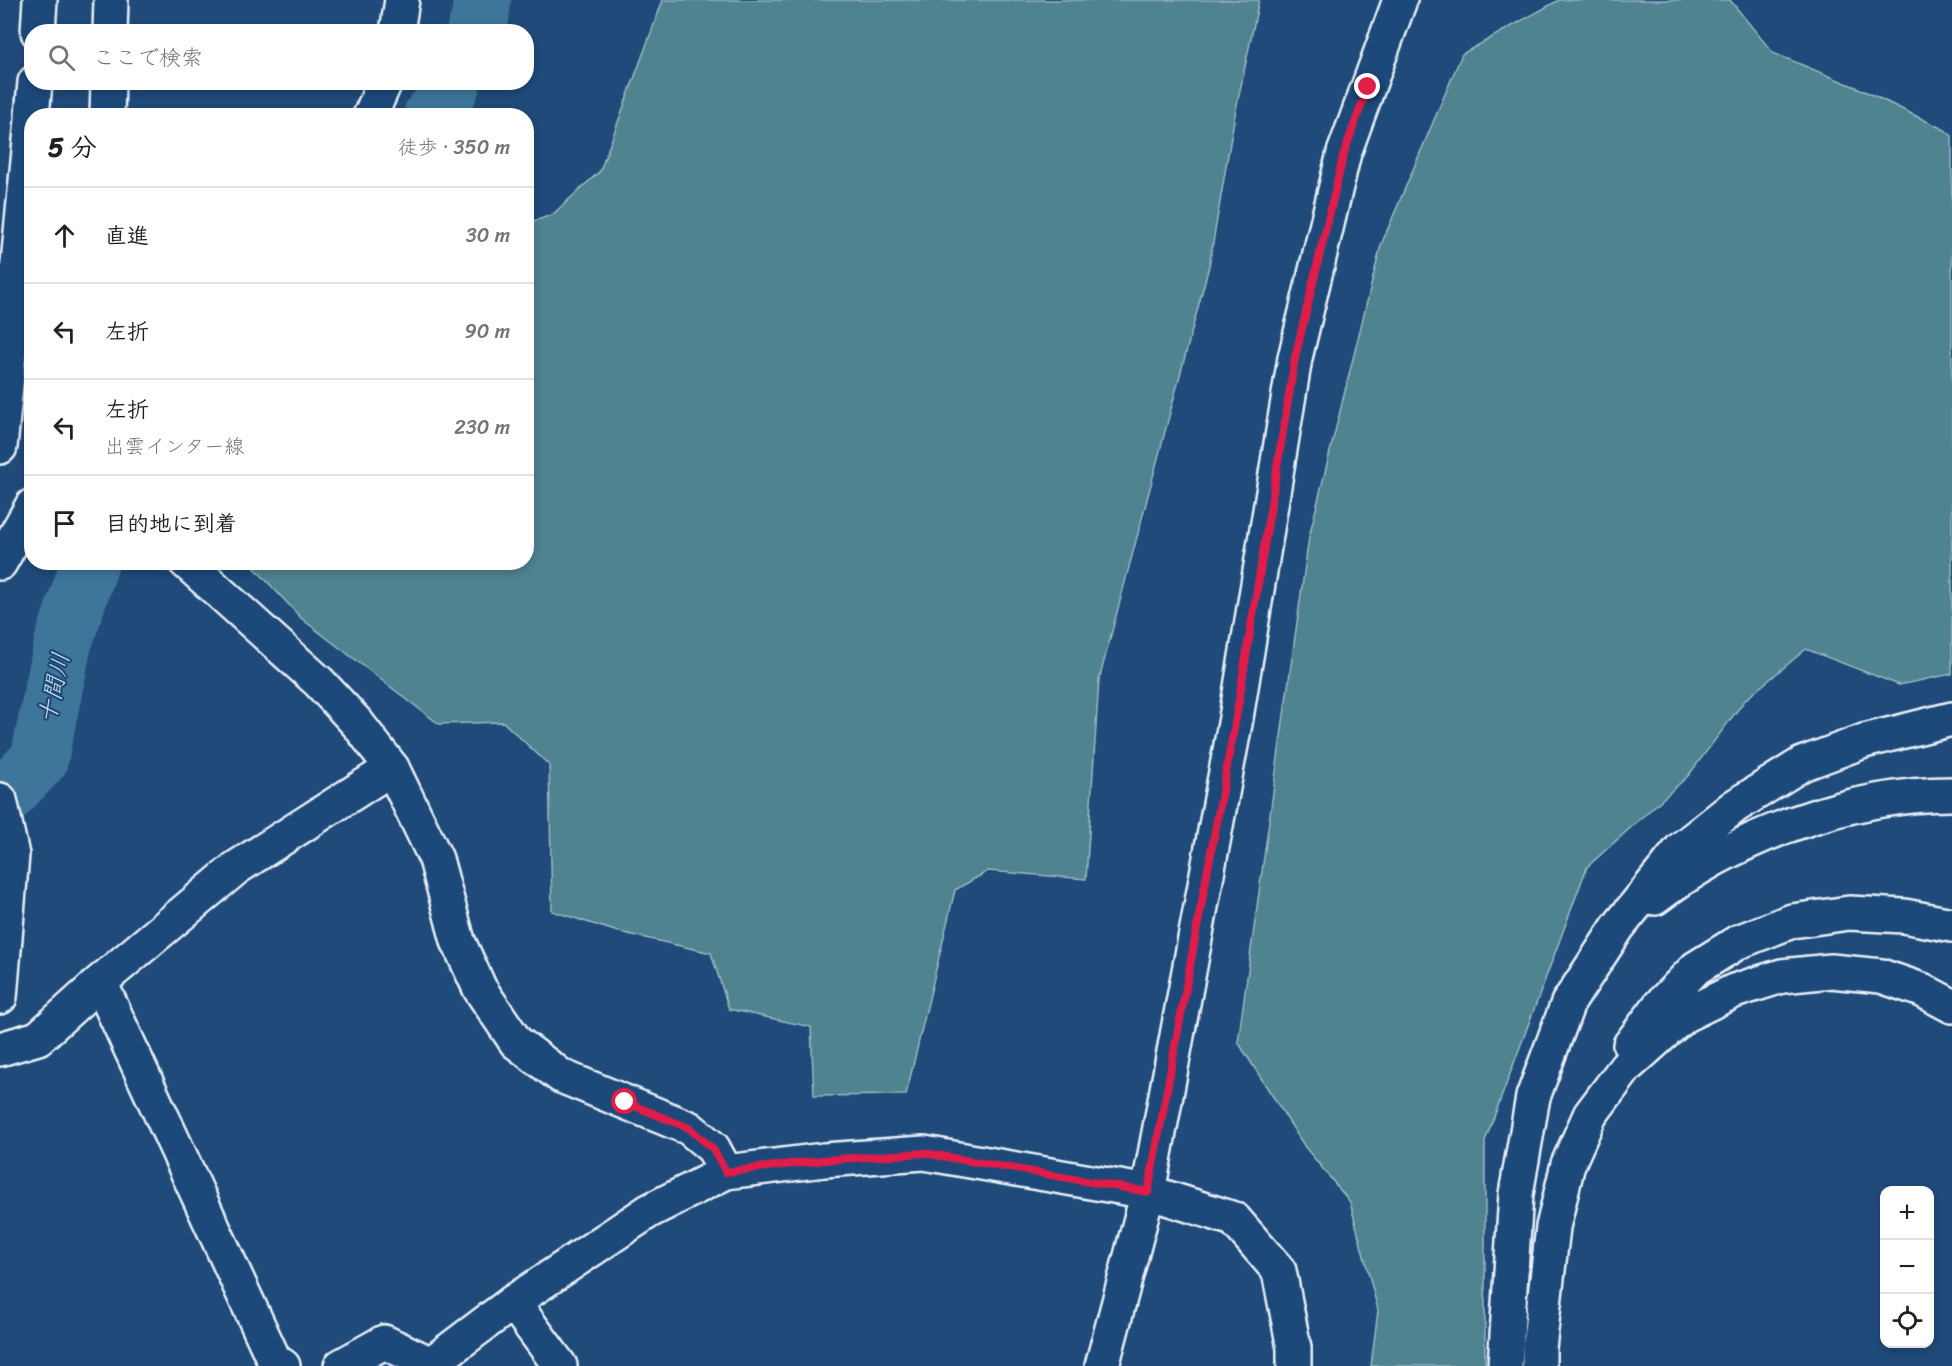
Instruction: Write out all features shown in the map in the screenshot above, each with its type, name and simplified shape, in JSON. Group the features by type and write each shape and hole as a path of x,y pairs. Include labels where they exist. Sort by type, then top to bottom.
{"main road":[{"path":"38,24 40,0"},
{"path":"110,24 111,0"},
{"path":"398,24 402,0"},
{"path":"1102,1366 1148,1192 1236,718 1295,358 1344,153 1400,0"},
{"path":"33,108 34,90"},
{"path":"107,108 108,90"},
{"path":"374,108 381,90"},
{"path":"0,447 24,200"},
{"path":"0,563 24,520"},
{"path":"195,570 319,682 358,724 392,768 436,859 458,941 480,989 516,1042 561,1076 689,1128 713,1149 726,1172"},
{"path":"1505,1366 1516,1194 1533,1097 1568,1003 1618,927 1681,849 1735,806 1782,776 1802,764 1864,741 1952,719"},
{"path":"0,1049 38,1038 99,982 236,868 392,768"},
{"path":"1618,927 1679,880 1736,849 1803,820 1859,803 1921,794 1952,794"},
{"path":"0,800 12,855 0,997"},
{"path":"1539,1366 1552,1227 1568,1164 1590,1115 1626,1050 1660,1005 1696,968 1738,942 1792,921 1849,913 1904,916 1952,925"},
{"path":"1590,1115 1626,1067 1683,1016 1734,991 1782,976 1831,971 1881,976 1922,990 1952,1006"},
{"path":"99,982 274,1360 283,1366"},
{"path":"341,1366 384,1342 430,1365 513,1302 649,1210 726,1172 824,1160 924,1153 1148,1192 1234,1220 1279,1271 1294,1348 1294,1366"},
{"path":"513,1302 560,1366"}],"green space":[{"path":"663,0 1259,0 1235,114 1209,266 1099,680 1086,879 988,871 955,890 906,1095 814,1096 811,1027 729,1009 711,953 615,931 552,911 549,765 503,722 439,724 302,619 256,570 534,570 534,221 552,215 600,171"},
{"path":"1559,0 1730,0 1773,53 1858,88 1945,130 1952,136 1952,674 1899,685 1806,649 1745,700 1688,776 1587,867 1485,1141 1485,1366 1371,1366 1378,1310 1350,1202 1305,1147 1238,1042 1309,537 1381,245 1462,54"}],"waterway":[{"name":"十間川","path":"478,24 482,0"},
{"name":"十間川","path":"440,108 448,90"},
{"name":"十間川","path":"0,801 39,760 63,643 87,570"}],"route":[{"path":"625,1102 689,1128 713,1149 726,1172 824,1160 924,1153 1148,1192 1236,718 1295,358 1344,153 1368,87"}]}
